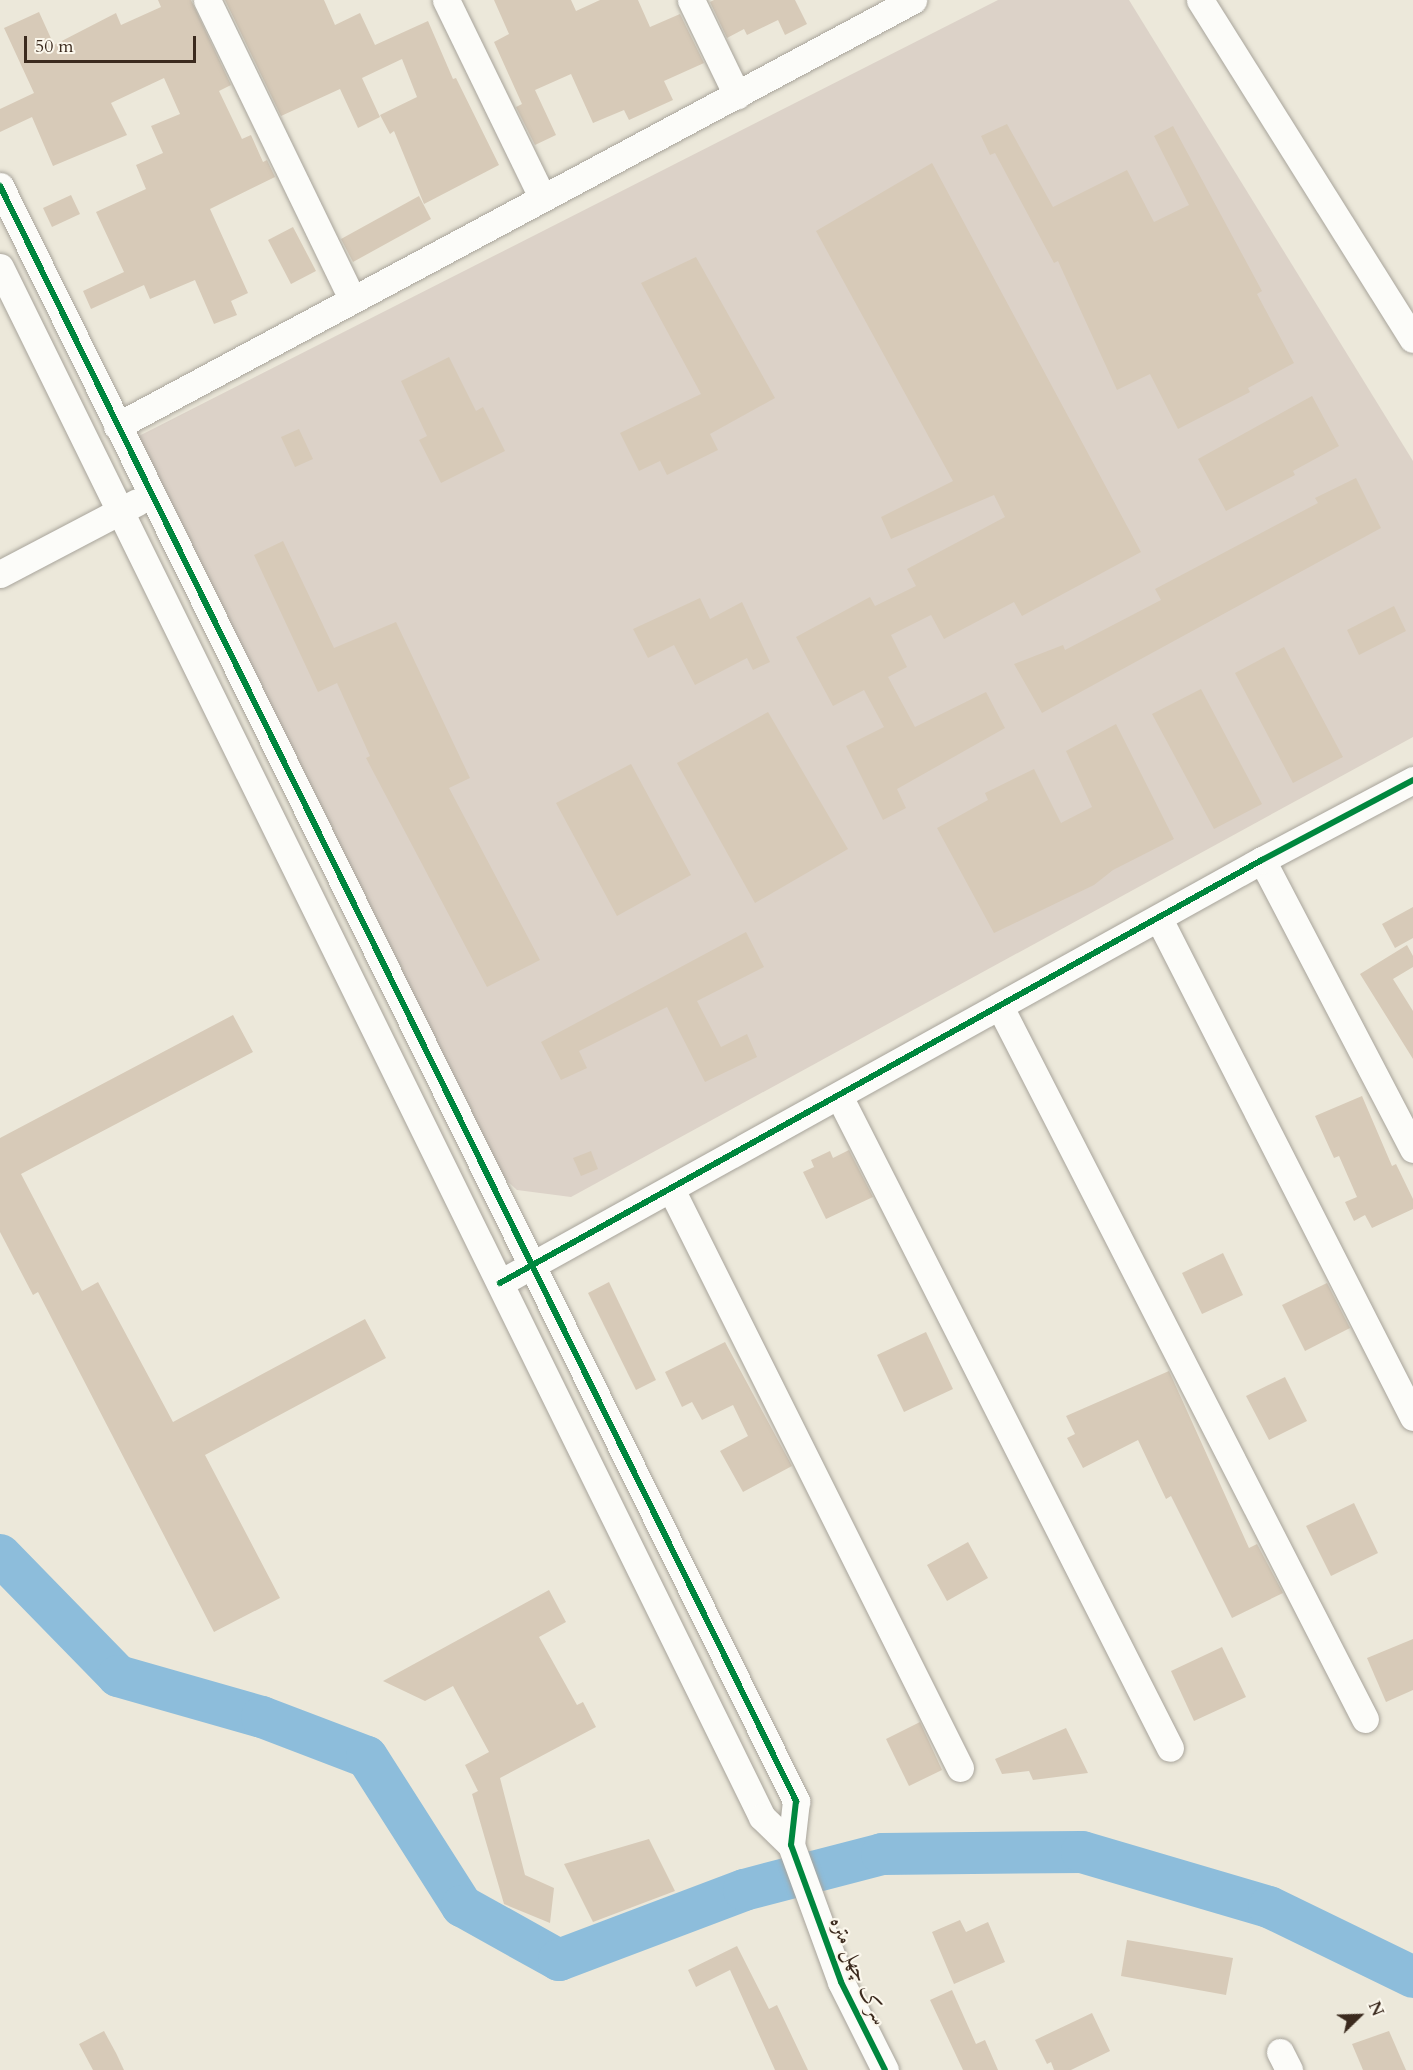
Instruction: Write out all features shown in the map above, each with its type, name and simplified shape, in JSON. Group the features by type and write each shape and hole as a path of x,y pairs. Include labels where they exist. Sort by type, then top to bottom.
{"street":[{"path":"207,0 352,299"},
{"path":"446,0 542,197"},
{"path":"691,0 737,94"},
{"path":"117,426 913,0"},
{"path":"1200,0 1413,339"},
{"path":"0,186 534,1265 796,1801 791,1845"},
{"path":"0,267 762,1817 791,1845"},
{"path":"0,574 152,494"},
{"path":"500,1283 1262,860 1413,780"},
{"path":"1262,860 1413,1149"},
{"path":"1159,919 1413,1417"},
{"path":"1000,1007 1365,1719"},
{"path":"839,1096 1170,1748"},
{"path":"671,1190 960,1767"},
{"name":"سرک چهل متره","path":"791,1845 841,1982 885,2070"}],"shaded area":[{"path":"998,0 1129,0 1413,461 1413,737 571,1197 517,1190 486,1162 133,439"}],"building":[{"path":"158,0 191,0 231,85 219,91 242,139 251,135 263,162 267,160 275,177 210,209 248,293 231,301 237,315 214,324 195,280 150,299 144,285 91,309 83,291 124,272 96,212 146,189 136,165 163,153 151,126 180,114 164,78 111,103 127,135 53,166 32,117 0,132 0,109 34,93 4,28 39,12 54,45 116,13 121,25 161,7"},
{"path":"225,0 324,0 335,25 360,13 375,45 428,21 453,79 456,78 499,165 424,204 394,131 390,134 380,115 417,97 402,59 362,78 380,117 358,128 340,89 281,116"},
{"path":"494,0 571,0 576,11 600,0 638,0 650,27 680,14 704,63 664,81 673,100 629,120 624,110 593,123 571,74 535,90 556,135 535,145 516,107 522,104 494,42 509,34"},
{"path":"714,0 795,0 807,24 785,35 778,20 747,35 744,29 727,38 710,2"},
{"path":"1007,124 1053,207 1127,170 1154,222 1189,205 1154,136 1173,126 1262,291 1257,294 1294,363 1248,388 1250,392 1178,429 1150,374 1117,390 1058,261 1054,263 995,153 990,155 981,136"},
{"path":"932,163 1141,552 1022,616 1014,602 944,639 931,615 891,635 907,667 888,677 915,727 986,692 1005,728 897,789 906,808 883,820 846,746 884,727 864,690 833,706 796,637 870,597 875,606 916,586 907,569 1005,517 994,495 891,539 881,517 953,481 816,231"},
{"path":"71,195 80,214 52,227 43,208"},
{"path":"419,196 431,219 353,262 341,239"},
{"path":"293,227 316,271 291,284 268,240"},
{"path":"696,257 775,398 710,434 718,450 667,475 660,461 639,471 620,433 701,394 641,283"},
{"path":"449,357 476,411 483,407 505,451 441,483 419,440 427,436 401,381"},
{"path":"1312,396 1339,446 1293,471 1295,475 1226,511 1198,459"},
{"path":"299,429 313,459 295,467 281,437"},
{"path":"1356,478 1381,528 1042,713 1014,664 1063,645 1065,650 1161,600 1155,589 1318,503 1315,498"},
{"path":"283,541 334,648 396,622 470,778 449,788 540,960 487,987 366,758 370,756 337,683 318,692 254,555"},
{"path":"700,598 710,619 742,602 770,662 753,670 747,658 695,685 674,645 648,658 633,629"},
{"path":"1394,606 1406,631 1359,655 1347,630"},
{"path":"1284,647 1343,757 1293,783 1235,673"},
{"path":"1201,689 1262,804 1214,829 1152,714"},
{"path":"768,712 848,849 755,903 677,763"},
{"path":"1116,724 1174,839 1113,870 1094,885 994,933 937,828 988,800 985,793 1034,769 1061,823 1092,807 1066,751"},
{"path":"631,764 691,875 617,916 556,803"},
{"path":"1413,907 1413,938 1395,948 1382,924"},
{"path":"746,932 764,967 697,1001 721,1047 747,1034 757,1057 705,1082 667,1007 579,1051 587,1068 561,1080 541,1042"},
{"path":"1407,945 1413,956 1413,967 1393,979 1413,1011 1413,1059 1360,974"},
{"path":"233,1015 253,1052 21,1174 82,1291 98,1282 173,1422 365,1319 386,1358 205,1455 280,1598 214,1632 38,1292 33,1295 0,1232 0,1138"},
{"path":"1362,1096 1392,1166 1396,1164 1413,1199 1413,1209 1372,1228 1365,1215 1354,1221 1345,1202 1357,1197 1339,1156 1334,1158 1315,1116"},
{"path":"849,1150 873,1197 826,1219 803,1172 814,1167 811,1160 830,1151 833,1158"},
{"path":"591,1151 598,1169 581,1176 573,1158"},
{"path":"1223,1253 1243,1295 1202,1314 1182,1273"},
{"path":"609,1282 656,1380 636,1390 588,1293"},
{"path":"1327,1283 1350,1328 1305,1351 1282,1305"},
{"path":"926,1332 953,1389 904,1412 877,1355"},
{"path":"725,1342 792,1466 743,1492 720,1451 748,1436 733,1405 702,1420 692,1402 682,1407 665,1372"},
{"path":"1169,1371 1249,1548 1257,1544 1283,1593 1232,1618 1171,1496 1166,1499 1138,1440 1083,1468 1067,1438 1075,1434 1066,1416"},
{"path":"1285,1377 1307,1421 1269,1440 1246,1396"},
{"path":"1354,1503 1378,1553 1331,1576 1306,1526"},
{"path":"968,1542 988,1578 947,1601 927,1565"},
{"path":"549,1590 566,1622 539,1637 577,1705 583,1702 596,1727 500,1778 525,1875 554,1888 550,1923 504,1904 472,1794 478,1791 465,1765 489,1752 453,1686 425,1701 383,1681"},
{"path":"1413,1639 1413,1690 1386,1702 1367,1658"},
{"path":"1222,1647 1246,1697 1194,1721 1171,1671"},
{"path":"920,1722 942,1770 909,1786 886,1739"},
{"path":"1066,1728 1088,1773 1033,1780 1029,1771 1002,1774 995,1759"},
{"path":"649,1839 675,1891 593,1922 564,1864"},
{"path":"960,1920 966,1932 988,1922 1005,1962 954,1984 932,1932"},
{"path":"1127,1940 1233,1958 1226,1995 1121,1976"},
{"path":"737,1946 769,2009 777,2005 808,2070 775,2070 730,1970 696,1987 688,1970"},
{"path":"952,1990 976,2044 985,2040 998,2070 963,2070 930,2000"},
{"path":"1092,2013 1110,2051 1071,2070 1054,2070 1051,2062 1047,2064 1035,2040"},
{"path":"104,2031 124,2070 93,2070 79,2044"},
{"path":"1389,2031 1406,2070 1363,2070 1352,2044"}],"waterway":[{"path":"0,1555 118,1676 262,1717 367,1757 462,1906 559,1960 744,1890 882,1854 1082,1852 1269,1907 1413,1977"}],"cycle path":[{"path":"0,186 796,1801 791,1845 841,1982 885,2070"},
{"path":"500,1283 1262,860 1413,780"}]}
